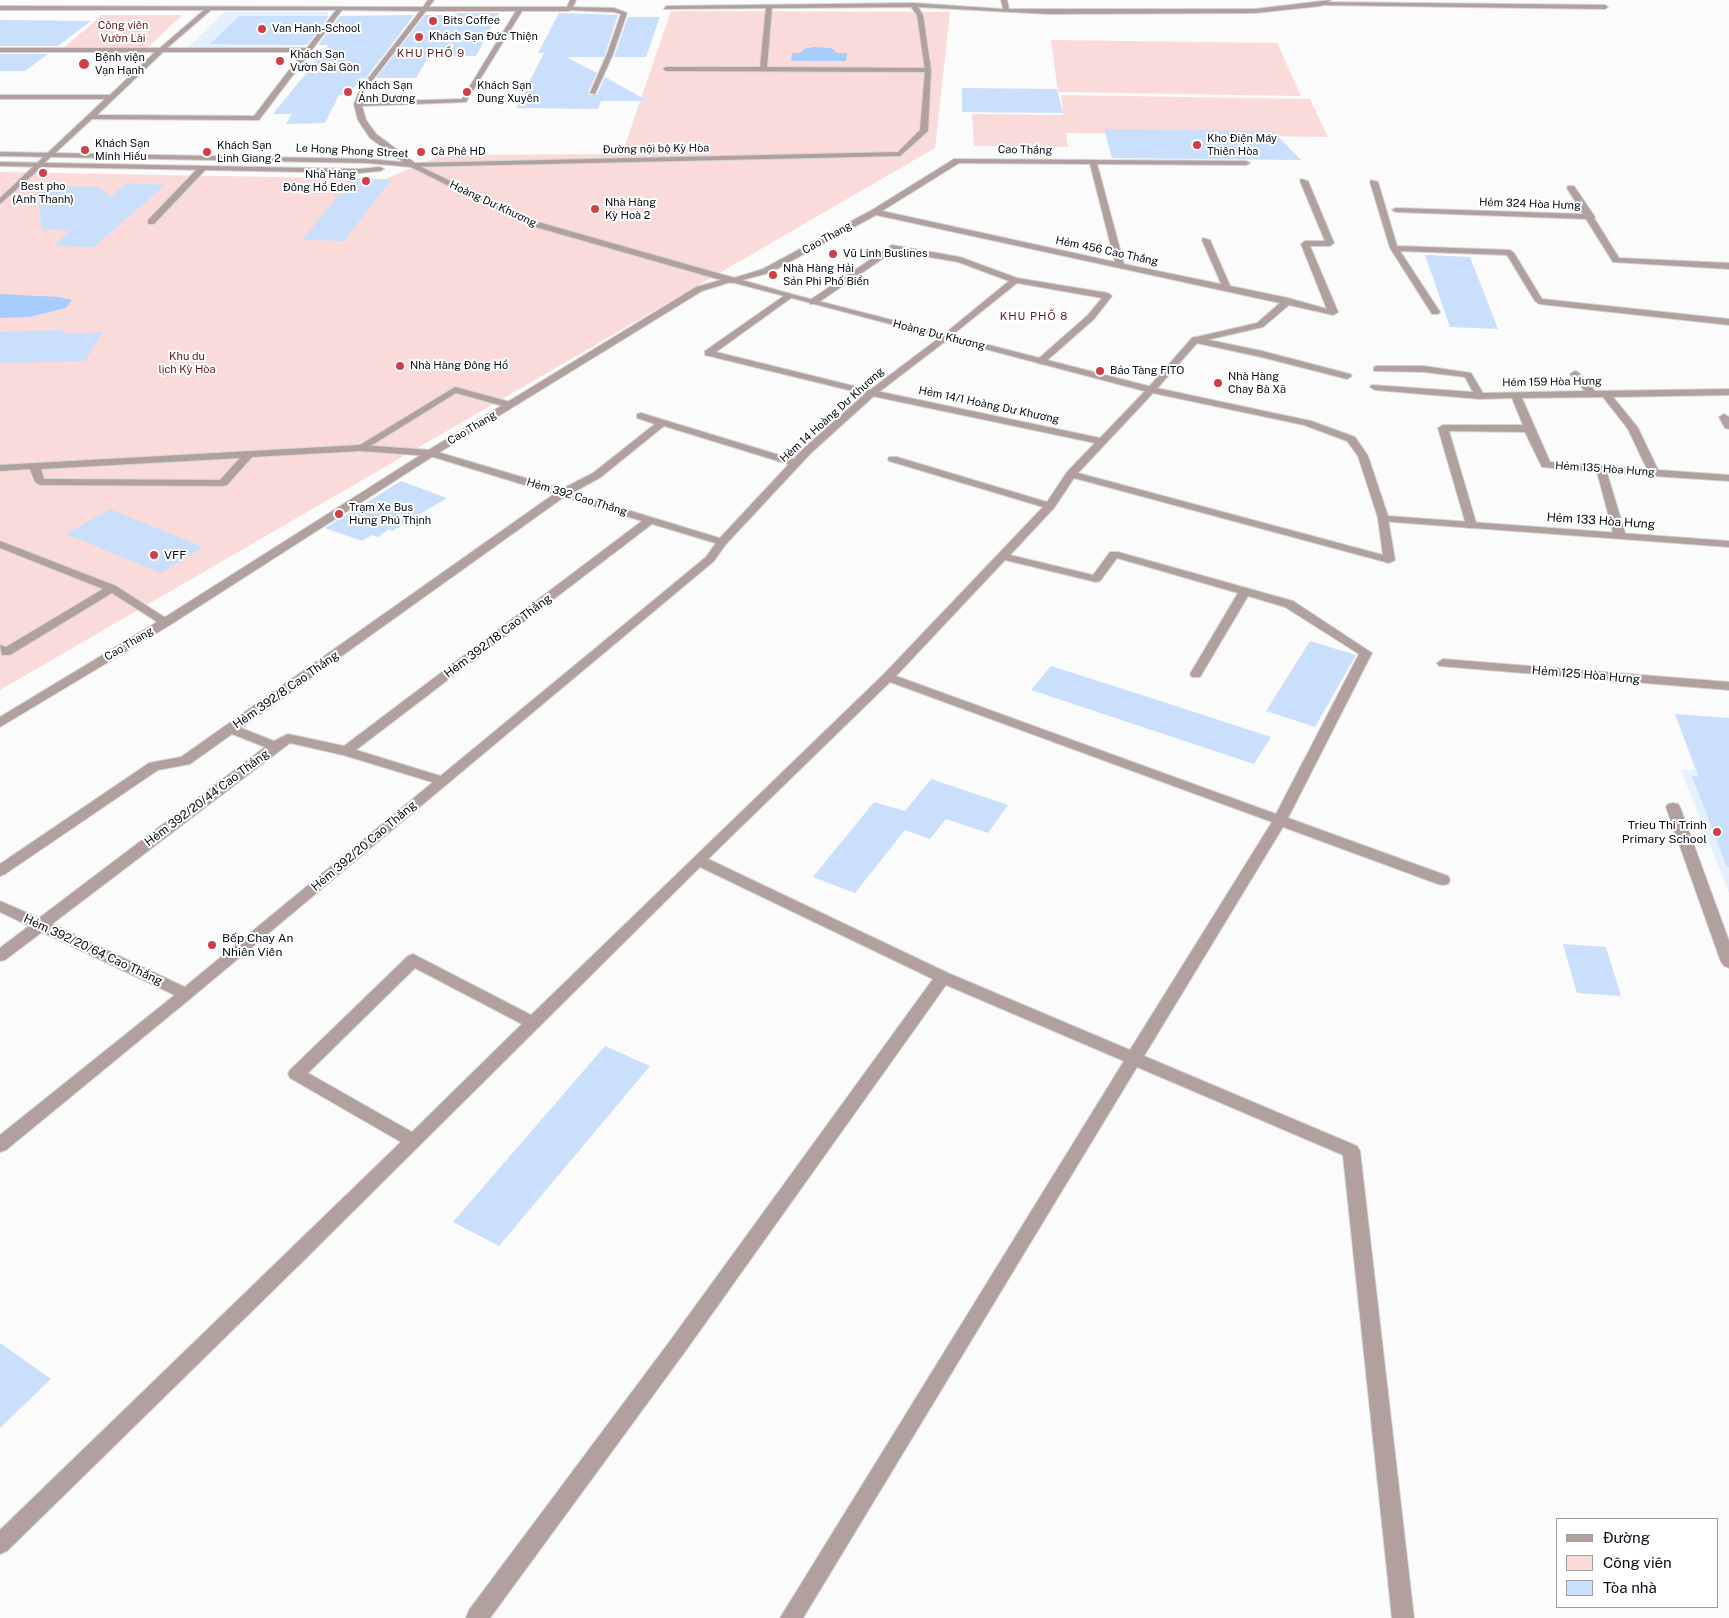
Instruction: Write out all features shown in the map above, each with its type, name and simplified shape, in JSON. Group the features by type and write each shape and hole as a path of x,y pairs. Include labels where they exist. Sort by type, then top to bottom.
{"street":[{"path":"0,202 54,154 111,97 217,0"},
{"path":"413,165 373,136 362,120 358,104 362,90 432,0"},
{"path":"569,9 573,0"},
{"path":"1004,0 1006,11"},
{"path":"1321,4 1328,0"},
{"path":"666,8 769,7 827,3 913,3 1006,11 1255,11 1321,4 1605,7"},
{"path":"666,69 928,70 920,15 913,3"},
{"path":"763,69 769,7"},
{"path":"0,8 520,8 614,10 624,13 610,54 593,93"},
{"path":"358,104 464,101 520,8"},
{"path":"92,117 256,118 340,9"},
{"path":"0,50 310,50"},
{"name":"Đường nội bộ Kỳ Hòa","path":"413,165 900,154 924,131 928,70"},
{"path":"0,97 111,97"},
{"name":"Le Hong Phong Street","path":"0,154 368,161 413,165"},
{"name":"Cao Thang","path":"0,723 166,622 431,453 699,288 766,271 875,212 957,161 1246,163"},
{"path":"1093,162 1120,265"},
{"name":"Le Hong Phong Street","path":"0,164 359,171 413,165"},
{"name":"Hoàng Dư Khương","path":"413,165 528,222 788,296 1151,390 1307,423 1351,439 1363,456 1383,519"},
{"path":"150,222 203,168"},
{"name":"Hẻm 456 Cao Thắng","path":"875,212 1333,312 1305,244 1330,242 1304,180"},
{"path":"1374,182 1394,248 1436,312"},
{"path":"1571,188 1591,217"},
{"name":"Hẻm 324 Hòa Hưng","path":"1396,210 1591,217 1616,260 1729,266"},
{"path":"1206,240 1227,288"},
{"path":"813,302 892,248 960,260 1015,280 1108,296 1091,317 1041,361"},
{"path":"1394,248 1510,253 1539,302 1729,322"},
{"name":"Hẻm 14 Hoàng Dư Khương","path":"722,542 795,463 872,393 946,337 1015,280"},
{"name":"Hẻm 14/1 Hoàng Dư Khương","path":"788,296 708,353 872,393 1102,441"},
{"path":"0,1544 292,1261 698,860 888,677 1050,506 1071,474 1151,390 1195,340 1260,324 1288,301"},
{"path":"1195,340 1262,354 1347,376"},
{"path":"1377,369 1424,368 1468,375 1480,396"},
{"path":"1575,374 1592,394"},
{"name":"Hẻm 159 Hòa Hưng","path":"1375,387 1480,396 1729,392"},
{"path":"360,448 455,390 510,405"},
{"path":"1604,393 1633,428 1654,473"},
{"path":"1471,526 1443,428 1510,428 1529,430 1516,395"},
{"path":"662,423 795,463"},
{"name":"Hẻm 392/8 Cao Thắng","path":"0,871 154,766 185,761 563,493 597,475 662,423"},
{"name":"Hẻm 135 Hòa Hưng","path":"1529,430 1546,465 1729,478"},
{"name":"Hẻm 392 Cao Thắng","path":"0,468 360,448 431,453 722,542"},
{"path":"893,459 1050,506"},
{"path":"1601,469 1620,536"},
{"path":"1071,474 1389,560"},
{"name":"Hẻm 133 Hòa Hưng","path":"1383,519 1729,544"},
{"name":"Hẻm 392/18 Cao Thắng","path":"346,751 650,520"},
{"name":"Hẻm 392/20 Cao Thắng","path":"0,1145 186,994 710,559 722,542"},
{"path":"0,544 112,588 166,622"},
{"path":"791,1618 1280,820 1366,653 1289,604 1114,554 1096,579 1001,556"},
{"path":"0,649 6,652 112,588"},
{"path":"1196,674 1245,592"},
{"name":"Hẻm 125 Hòa Hưng","path":"1443,663 1729,686"},
{"path":"888,677 1443,880"},
{"path":"232,729 275,746"},
{"name":"Hẻm 392/20/44 Cao Thắng","path":"0,956 288,738 346,751 442,781"},
{"path":"1673,807 1729,962"},
{"path":"698,860 943,977 1351,1151 1403,1618"},
{"name":"Hẻm 392/20/64 Cao Thắng","path":"0,906 186,994"},
{"path":"413,1141 296,1074 413,960 532,1023"},
{"path":"477,1618 677,1347 943,977"}],"lane":[{"path":"641,416 662,423"},
{"path":"34,465 40,482 223,483 248,455"},
{"name":"Hoàng Dư Khương","path":"1383,519 1389,560"}],"shaded area":[{"name":"Van Hanh-School","path":"225,12 329,12 305,46 188,47"},
{"name":"Trieu Thi Trinh Primary School","path":"1675,714 1729,718 1729,893 1681,770 1695,770"}],"green space":[{"name":"Khu du lịch Kỳ Hòa","path":"671,11 950,12 935,148 0,690 0,172 385,179 442,155 622,154"},
{"name":"Công viên Vườn Lài","path":"102,15 182,15 146,49 62,49"},
{"path":"1051,40 1277,43 1301,96 1058,92"},
{"path":"1061,95 1310,99 1328,137 1066,133 1068,147 974,146 972,114 1063,115"}],"water":[{"path":"813,47 831,48 837,53 847,53 846,61 791,61 792,53 800,53 804,49"},
{"path":"0,294 59,297 72,300 66,308 30,317 0,318"}],"building":[{"path":"456,13 499,13 476,56 429,56 416,78 376,78 425,15 454,15"},
{"path":"559,13 618,15 604,57 566,57 597,73 588,92 590,95 597,95 605,77 648,101 601,101 598,109 516,108 544,53 538,53"},
{"path":"414,15 366,78 361,78 349,95 339,95 325,123 286,124 292,114 273,114 329,45 318,45 340,16"},
{"name":"Van Hanh-School","path":"239,16 329,16 307,45 210,44"},
{"path":"628,17 660,17 646,57 614,57"},
{"path":"0,20 91,21 58,46 0,46"},
{"path":"0,54 48,54 25,71 0,71"},
{"path":"962,88 1057,89 1063,113 962,112"},
{"name":"Kho Điện Máy Thiên Hòa","path":"1104,129 1273,131 1301,160 1112,158"},
{"path":"352,179 391,180 344,241 302,240"},
{"path":"127,183 165,185 94,247 53,246 70,231 42,229 36,186 99,187 110,197"},
{"path":"1425,255 1470,257 1498,329 1450,327"},
{"path":"65,330 63,334 103,332 85,361 0,363 0,332"},
{"path":"401,481 447,498 392,531 389,529 378,537 372,535 362,541 325,528"},
{"name":"VFF","path":"110,509 203,547 161,573 66,534"},
{"path":"1310,641 1356,655 1315,727 1266,711"},
{"path":"1051,666 1271,737 1254,764 1031,690"},
{"name":"Trieu Thi Trinh Primary School","path":"1675,714 1729,718 1729,867 1727,867 1692,776 1699,777"},
{"path":"931,779 1008,805 988,833 946,819 930,839 905,830 855,893 813,877 874,802 905,811"},
{"path":"1563,944 1606,947 1621,996 1577,993"},
{"path":"605,1046 650,1066 499,1246 453,1222"},
{"path":"0,1343 51,1379 0,1428"}],"place":[{"name":"Bits Coffee","path":"433,21"},
{"name":"Van Hanh-School","path":"262,29"},
{"name":"Khách Sạn Đức Thiện","path":"419,37"},
{"name":"Khách Sạn Vườn Sài Gòn","path":"280,61"},
{"name":"Bệnh viện Vạn Hạnh","path":"84,64"},
{"name":"Khách Sạn Ánh Dương","path":"348,92"},
{"name":"Khách Sạn Dung Xuyên","path":"467,92"},
{"name":"Kho Điện Máy Thiên Hòa","path":"1197,145"},
{"name":"Khách Sạn Minh Hiếu","path":"85,150"},
{"name":"Khách Sạn Linh Giang 2","path":"207,152"},
{"name":"Cà Phê HD","path":"421,152"},
{"name":"Best pho (Anh Thanh)","path":"43,173"},
{"name":"Nhà Hàng Đông Hồ Eden","path":"366,181"},
{"name":"Nhà Hàng Kỳ Hoà 2","path":"595,209"},
{"name":"Vũ Linh Buslines","path":"833,254"},
{"name":"Nhà Hàng Hải Sản Phi Phố Biển","path":"773,275"},
{"name":"Nhà Hàng Đông Hồ","path":"400,366"},
{"name":"Bảo Tàng FITO","path":"1100,371"},
{"name":"Nhà Hàng Chay Bà Xã","path":"1218,383"},
{"name":"Trạm Xe Bus Hưng Phú Thịnh","path":"339,514"},
{"name":"VFF","path":"154,555"},
{"name":"Trieu Thi Trinh Primary School","path":"1717,832"},
{"name":"Bếp Chay An Nhiên Viên","path":"212,945"}],"district":[{"name":"KHU PHỐ 9","path":"431,54"},
{"name":"KHU PHỐ 8","path":"1034,317"}]}
